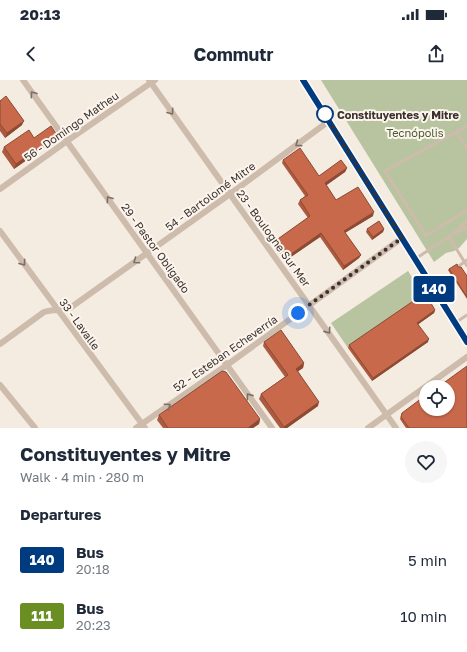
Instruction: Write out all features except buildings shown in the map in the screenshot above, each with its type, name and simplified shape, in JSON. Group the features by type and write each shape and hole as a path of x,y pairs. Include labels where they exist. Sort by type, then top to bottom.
{"main road":[{"path":"304,80 467,342"}],"street":[{"name":"29 - Pastor Obligado","path":"23,80 272,428"},
{"name":"56 - Domingo Matheu","path":"0,189 151,81"},
{"name":"23 - Boulogne Sur Mer","path":"151,81 396,428"},
{"name":"54 - Bartolomé Mitre","path":"0,344 44,312 70,308 330,121"},
{"name":"33 - Lavalle","path":"0,231 143,426"},
{"name":"52 - Esteban Echeverría","path":"136,428 143,426 402,238"},
{"path":"368,428 467,357"},
{"path":"0,385 35,428"}],"lane":[{"path":"467,126 385,171 426,236 467,210"},
{"path":"456,132 467,148"},
{"path":"415,259 449,236 467,221"},
{"path":"449,236 467,227"},
{"path":"449,236 466,261 467,266"},
{"path":"459,266 466,261"},
{"path":"455,323 467,315"}],"green space":[{"name":"Tecnópolis","path":"321,80 467,80 467,239 459,248 446,253 434,262"},
{"path":"408,271 424,296 348,348 331,323"}],"bus line":[{"name":"140","path":"303,80 467,342"}],"place":[{"name":"Constituyentes y Mitre","path":"325,114"}],"route":[{"path":"298,313 402,238 324,113 325,114"}]}
